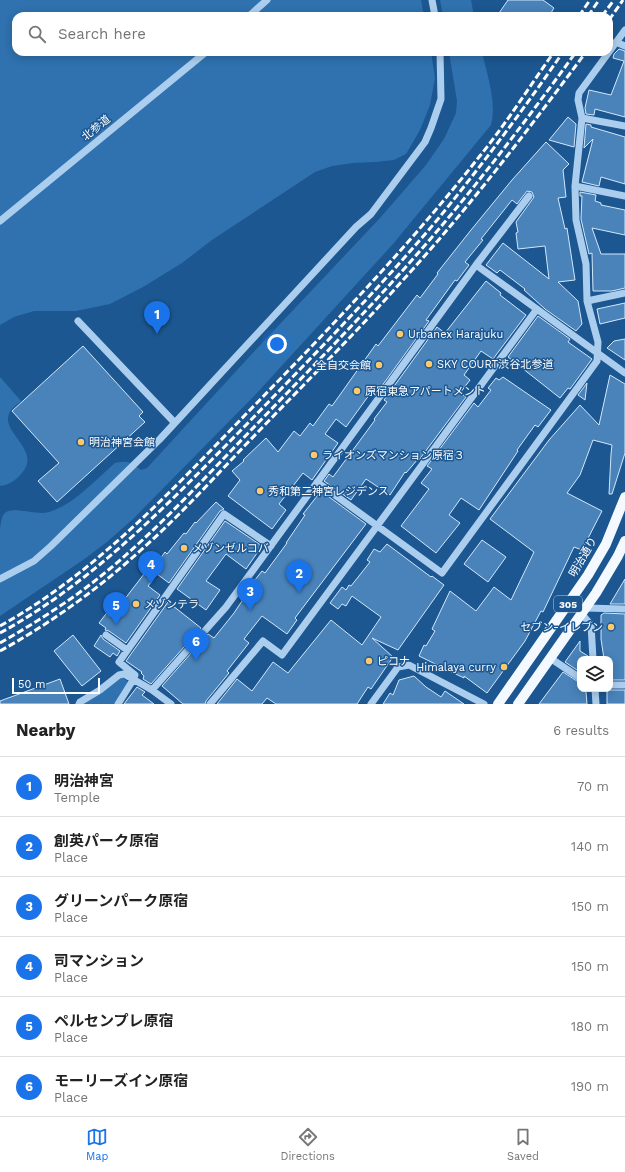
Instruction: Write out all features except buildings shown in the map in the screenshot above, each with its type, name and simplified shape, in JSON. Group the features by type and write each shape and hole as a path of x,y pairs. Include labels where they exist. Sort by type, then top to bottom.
{"main road":[{"name":"明治通り","path":"498,704 588,575 606,544 625,497"},
{"name":"305","path":"518,704 583,610 618,556 625,541"}],"street":[{"path":"253,12 267,0"},
{"path":"432,0 434,12"},
{"path":"613,46 625,30"},
{"path":"616,42 625,46"},
{"name":"北参道","path":"0,221 201,56"},
{"path":"0,579 34,561 160,439 174,422 191,406 351,233 371,214 425,142 441,99 440,56"},
{"path":"317,482 442,573 597,361 598,342 587,300 586,264 576,220 575,186 582,118 578,100 579,93 606,56"},
{"path":"582,118 625,126"},
{"path":"575,186 625,196"},
{"path":"152,690 226,607 476,265 529,196"},
{"path":"476,265 625,373"},
{"path":"587,300 625,293"},
{"path":"210,704 264,642 282,655 537,309"},
{"path":"78,320 174,422"},
{"path":"118,704 134,680 135,675 119,662 224,514 272,546"},
{"path":"593,656 591,625 583,610 625,609"},
{"path":"106,635 127,650"},
{"path":"550,658 577,676"},
{"path":"371,704 398,667 409,665 484,704"},
{"path":"79,704 119,675 124,674 152,690 171,704"},
{"path":"613,685 625,685"},
{"path":"595,692 596,704"}],"shaded area":[{"path":"0,0 421,0 423,12 12,12 12,56 432,56 435,78 430,105 420,130 406,154 394,160 332,166 315,172 212,240 182,263 143,287 110,304 76,311 34,311 14,317 0,325"},
{"path":"440,0 471,0 473,12 442,12"},
{"path":"450,56 483,56 492,98 493,116 491,125 393,244 256,394 133,519 107,542 83,560 0,616 0,528 4,514 7,511 12,510 44,513 58,508 76,497 115,463 132,463 141,470 147,468 380,218 426,165 444,139 456,113 457,101"},
{"path":"0,377 21,401 12,408 8,421 25,450 27,458 26,466 21,474 9,484 0,486"},
{"path":"121,678 128,682 114,704 83,704"}],"railway":[{"path":"582,12 590,0"},
{"path":"591,12 599,0"},
{"path":"605,12 614,0"},
{"path":"613,14 623,0"},
{"path":"0,626 69,581 132,528 162,500 279,380 367,287 452,190 499,132 551,56"},
{"path":"0,633 35,612 100,565 189,483 295,375 368,298 438,219 502,137 560,56"},
{"path":"0,643 52,611 101,576 142,541 200,483 352,326 444,223 495,160 573,56"},
{"path":"0,651 38,629 91,592 141,550 186,507 349,338 427,253 498,168 583,56"}],"place":[{"name":"明治神宮","path":"157,334"},
{"name":"Urbanex Harajuku","path":"400,334"},
{"name":"SKY COURT渋谷北参道","path":"429,364"},
{"name":"全自交会館","path":"379,365"},
{"name":"原宿東急アパートメント","path":"357,391"},
{"name":"明治神宮会館","path":"81,442"},
{"name":"ライオンズマンション原宿３","path":"314,455"},
{"name":"秀和第二神宮レジデンス","path":"260,491"},
{"name":"メゾンゼルコバ","path":"184,548"},
{"name":"司マンション","path":"151,584"},
{"name":"創英パーク原宿","path":"299,593"},
{"name":"メゾンテラ","path":"136,604"},
{"name":"グリーンパーク原宿","path":"250,611"},
{"name":"ペルセンプレ原宿","path":"116,625"},
{"name":"セブン-イレブン","path":"611,627"},
{"name":"モーリーズイン原宿","path":"196,661"},
{"name":"ピコナ","path":"369,661"},
{"name":"Himalaya curry","path":"504,667"}]}
